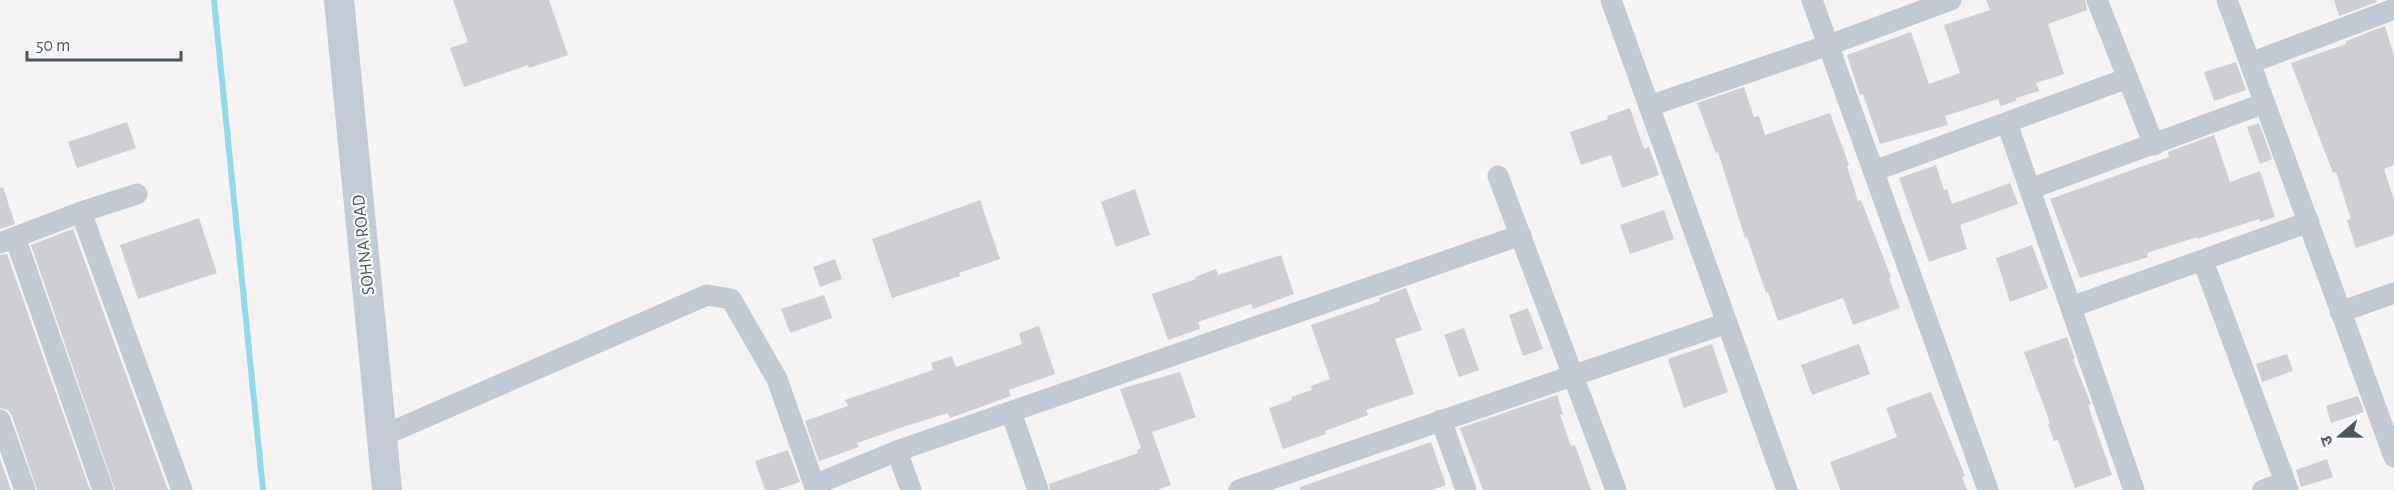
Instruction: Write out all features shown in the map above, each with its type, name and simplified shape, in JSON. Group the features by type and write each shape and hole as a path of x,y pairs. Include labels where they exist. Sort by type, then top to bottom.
{"main road":[{"name":"SOHNA ROAD","path":"339,0 387,490"}],"street":[{"path":"1611,0 1787,490"},
{"path":"1812,0 1988,490"},
{"path":"1649,106 1829,45 1951,0"},
{"path":"2097,0 2154,145"},
{"path":"2227,0 2340,312 2392,444"},
{"path":"2250,63 2394,9"},
{"path":"1874,171 2128,78"},
{"path":"2030,189 2265,103"},
{"path":"2007,123 2134,490"},
{"path":"1498,176 1616,490"},
{"path":"103,490 8,240 81,212 137,194"},
{"path":"81,212 182,490"},
{"path":"2071,307 2309,222"},
{"path":"382,436 706,295 731,300 777,379 815,487 897,451 1521,235"},
{"path":"2203,261 2287,486 2263,490"},
{"path":"2340,312 2394,293"},
{"path":"1239,490 1727,323"},
{"path":"1011,412 1038,490"},
{"path":"0,420 25,490"},
{"path":"1441,420 1466,490"},
{"path":"897,451 911,490"}],"building":[{"path":"453,0 549,0 568,55 529,68 528,65 464,87 450,48 468,42"},
{"path":"1986,0 2085,0 2087,10 2048,24 2064,74 2036,83 2039,91 2016,98 2016,101 2000,106 1998,99 1945,116 1948,125 1880,144 1847,55 1911,32 1929,84 1960,73 1944,25 1990,10"},
{"path":"2334,0 2376,0 2377,2 2339,16"},
{"path":"2385,26 2394,56 2394,165 2384,169 2394,200 2394,235 2356,248 2347,220 2351,219 2336,172 2333,173 2291,63 2346,44 2346,41"},
{"path":"2236,62 2246,90 2214,101 2204,72"},
{"path":"1744,87 1754,117 1759,116 1765,135 1830,113 1849,165 1847,166 1858,201 1861,200 1891,277 1889,278 1900,308 1853,325 1843,298 1778,321 1747,237 1745,238 1718,152 1716,153 1697,103"},
{"path":"1630,108 1644,149 1649,147 1659,175 1622,188 1611,155 1581,165 1570,132 1608,119 1607,116"},
{"path":"127,122 136,148 77,168 68,142"},
{"path":"2259,123 2272,159 2260,164 2247,127"},
{"path":"2214,135 2230,182 2260,171 2275,217 2260,222 2259,219 2197,239 2197,237 2147,253 2148,257 2080,278 2050,199 2169,157 2168,152"},
{"path":"1936,165 1944,190 1947,189 1952,204 2010,183 2018,204 1960,225 1967,249 1929,262 1899,178"},
{"path":"3,187 15,224 0,229 0,188"},
{"path":"1135,189 1150,235 1116,247 1101,202"},
{"path":"980,200 1000,259 959,273 960,276 892,298 872,239"},
{"path":"1664,210 1674,239 1630,254 1620,225"},
{"path":"199,218 217,273 138,299 120,245"},
{"path":"73,229 168,490 115,490 31,245"},
{"path":"2032,245 2048,288 2010,302 1996,258"},
{"path":"7,254 90,490 37,490 12,416 8,410 0,408 0,255"},
{"path":"1281,255 1294,294 1253,309 1251,304 1198,322 1200,329 1168,340 1152,294 1196,279 1195,277 1216,269 1218,275"},
{"path":"835,259 842,279 820,287 813,267"},
{"path":"1406,288 1422,330 1395,339 1414,394 1366,410 1368,415 1325,431 1326,434 1283,449 1269,408 1292,400 1291,397 1312,390 1311,386 1330,379 1311,325 1380,301 1379,298"},
{"path":"824,295 832,318 790,333 781,309"},
{"path":"1528,308 1543,349 1523,356 1509,315"},
{"path":"1039,326 1055,374 1009,390 1011,396 950,418 948,413 906,426 857,443 859,447 819,461 805,421 848,406 845,400 933,370 931,363 952,356 956,367 1022,344 1019,333"},
{"path":"1464,328 1479,370 1459,377 1444,335"},
{"path":"2067,337 2091,404 2088,405 2112,475 2075,488 2058,440 2054,441 2048,424 2050,423 2024,352"},
{"path":"1712,344 1728,392 1684,408 1668,359"},
{"path":"1859,344 1870,374 1812,395 1801,365"},
{"path":"2287,354 2293,371 2262,382 2256,364"},
{"path":"1180,372 1196,417 1152,432 1171,485 1157,490 1050,490 1049,484 1138,453 1137,450 1141,448 1120,389"},
{"path":"1931,392 1965,476 1962,477 1967,490 1840,490 1830,462 1897,437 1886,408"},
{"path":"1557,395 1563,414 1560,415 1571,446 1575,445 1591,490 1483,490 1460,428"},
{"path":"2358,396 2364,412 2331,423 2326,406"},
{"path":"1431,442 1446,485 1432,490 1300,490 1300,487"},
{"path":"788,450 800,482 776,490 765,490 755,461"},
{"path":"0,458 11,490 0,490"},
{"path":"2327,459 2333,477 2301,487 2296,470"}],"waterway":[{"path":"214,0 263,490"}]}
